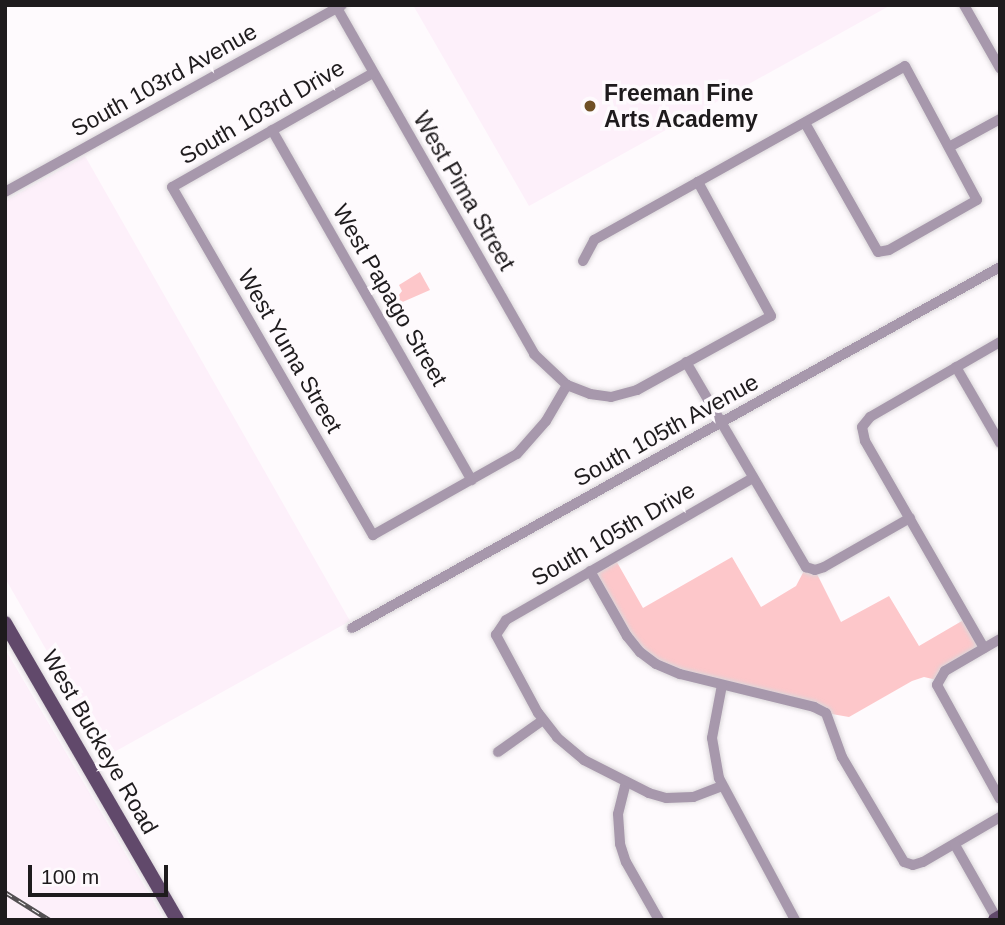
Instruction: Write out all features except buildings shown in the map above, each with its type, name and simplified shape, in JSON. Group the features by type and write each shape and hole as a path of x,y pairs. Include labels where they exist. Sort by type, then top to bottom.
{"main road":[{"name":"West Buckeye Road","path":"5,623 177,920"}],"street":[{"path":"964,5 1000,68"},
{"name":"West Pima Street","path":"340,7 373,73 534,354 567,385"},
{"name":"South 103rd Avenue","path":"5,192 340,7"},
{"path":"583,261 594,240 905,66 977,200 889,250 878,253 805,123"},
{"name":"South 103rd Drive","path":"172,187 373,73"},
{"path":"949,147 1000,119"},
{"name":"West Papago Street","path":"272,130 472,480"},
{"path":"472,480 517,454 546,421 567,385 590,394 611,397 637,390 771,316 698,182"},
{"name":"West Yuma Street","path":"172,187 373,536 472,480"},
{"name":"South 105th Avenue","path":"352,628 1000,267"},
{"path":"985,648 865,441 862,427 870,416 1000,342"},
{"path":"686,362 800,560 811,569 824,567 910,518"},
{"path":"956,367 1000,443"},
{"name":"South 105th Drive","path":"543,720 499,645 497,630 506,620 753,478"},
{"path":"590,571 623,629 640,652 664,668 814,707 826,713 842,757 897,853 908,864 923,862 1000,817"},
{"path":"1000,639 945,671 937,680 939,694 1000,799"},
{"path":"722,685 712,738 722,786 795,920"},
{"path":"498,752 543,720 574,753 657,796 675,799 693,797 722,786"},
{"path":"626,782 618,814 620,844 626,862 659,920"},
{"path":"955,845 997,919"}],"shaded area":[{"name":"Freeman Fine Arts Academy","path":"413,5 891,5 529,206"},
{"path":"85,156 350,621 107,756 5,578 5,201"},
{"path":"420,272 430,290 398,304 395,300 402,291 399,285"},
{"path":"614,557 643,608 732,557 761,607 796,586 806,567 815,570 841,622 889,596 919,646 967,618 984,648 937,680 924,677 912,681 849,717 826,713 648,659 590,571"},
{"path":"5,649 148,892 164,920 5,920"}],"railway":[{"path":"5,892 50,920"}],"place":[{"name":"Freeman Fine Arts Academy","path":"590,106"}]}
